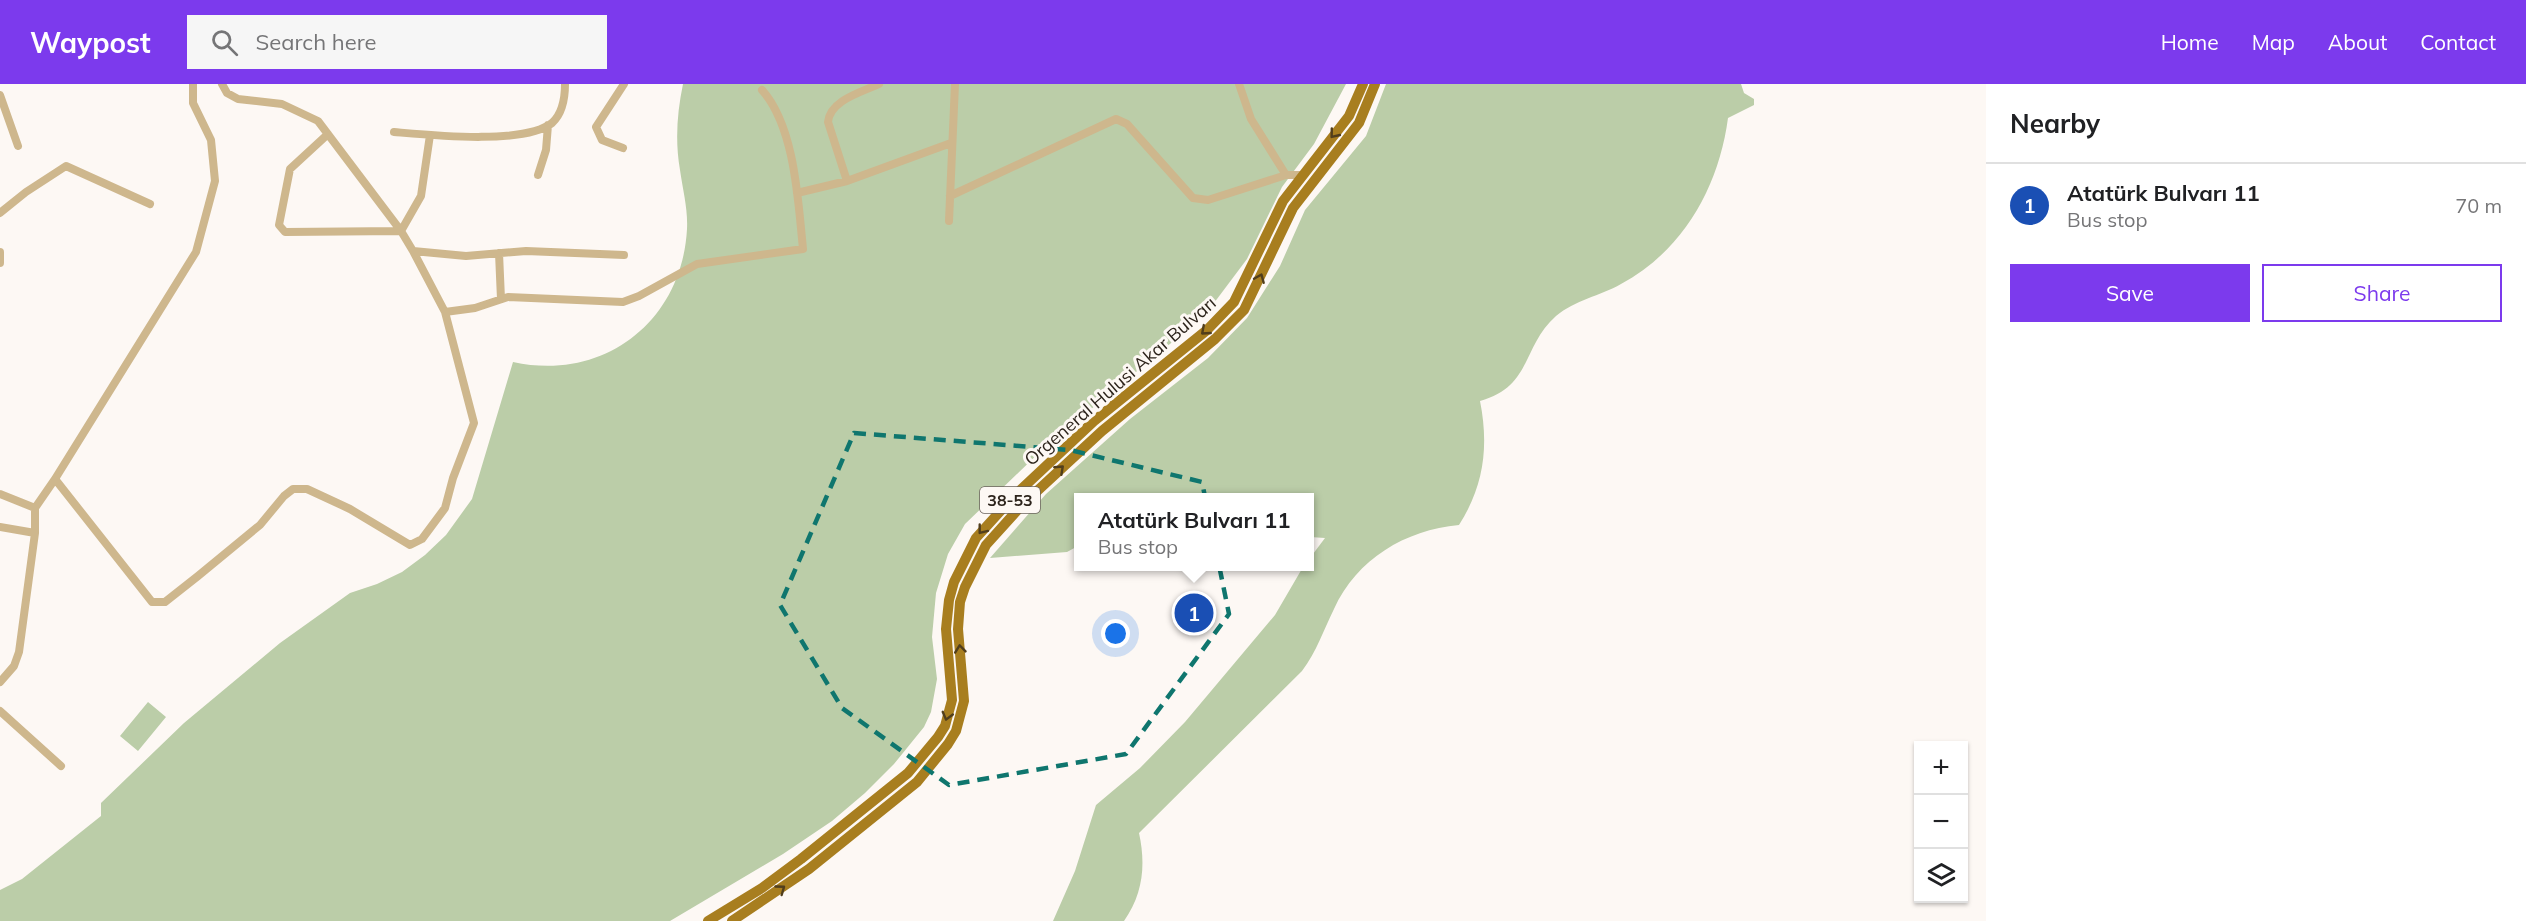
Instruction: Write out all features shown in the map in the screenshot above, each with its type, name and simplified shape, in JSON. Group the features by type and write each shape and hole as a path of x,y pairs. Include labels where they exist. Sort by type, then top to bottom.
{"main road":[{"name":"Orgeneral Hulusi Akar Bulvarı","path":"708,921 762,888 855,816 908,773 938,737 945,726 952,700 946,629 949,600 954,582 976,538 1014,496 1094,421 1207,330 1234,303 1283,201 1349,116 1363,84"},
{"name":"Orgeneral Hulusi Akar Bulvarı","path":"732,921 809,869 917,782 948,744 956,730 964,701 958,629 960,602 986,545 1022,505 1102,430 1215,339 1244,310 1293,208 1359,123 1375,84"}],"street":[{"path":"0,682 14,666 20,652 35,533 35,508 196,252 215,181 211,140 193,103 192,84"},
{"path":"55,479 152,602 165,602 198,576 260,525 284,496 293,489 307,489 350,509 410,545 422,539 445,508 453,477 474,423 445,312 401,231 318,121 282,104 238,99 227,93 222,84"},
{"path":"394,132 430,135 502,135 548,125 557,117 563,105 565,84"},
{"path":"623,148 602,140 596,127 624,84"},
{"path":"847,181 828,122 829,114 838,104 879,84"},
{"path":"949,221 955,84"},
{"path":"1239,84 1251,118 1286,175"},
{"path":"445,312 475,308 501,299 516,297 623,302 639,296 697,264 802,249 797,193 781,120 774,105 762,90"},
{"path":"0,95 18,146"},
{"path":"950,196 1116,119 1126,124 1198,200 1208,200 1286,175 1303,175"},
{"path":"538,174 546,150 548,125"},
{"path":"328,134 290,169 279,225 281,229 290,233 401,231"},
{"path":"401,231 421,196 430,135"},
{"path":"797,193 847,181 951,143"},
{"path":"0,213 26,192 66,166 150,204"},
{"path":"412,251 466,256 499,253 624,255"},
{"path":"0,252 0,263"},
{"path":"499,253 501,299"},
{"path":"0,494 35,508"},
{"path":"0,527 35,533"},
{"path":"0,711 61,766"}],"highlighted area":[{"path":"854,433 1070,450 1202,482 1229,614 1126,754 949,785 842,708 780,605"}],"green space":[{"path":"683,84 1346,84 1314,144 1282,187 1247,259 1205,315 1044,448 965,524 948,554 936,593 932,637 937,679 931,712 924,727 894,764 865,793 832,821 783,854 670,921 0,921 0,890 22,879 101,816 101,803 184,723 280,643 350,593 402,572 446,535 472,499 513,362 546,366 577,363 606,353 632,338 653,317 670,292 682,262 687,229 677,138"},
{"path":"1386,84 1741,84 1744,93 1754,99 1754,105 1728,118 1716,168 1707,191 1695,214 1663,253 1643,270 1621,284 1571,306 1556,316 1537,340 1518,376 1497,395 1480,401 1484,434 1482,465 1474,496 1459,525 1420,533 1385,550 1369,562 1344,591 1302,671 1139,833 1142,856 1141,879 1135,900 1124,921 1053,921 1075,871 1096,805 1140,768 1185,722 1275,615 1301,571 1314,571 1314,553 1325,538 1314,537 1314,493 1074,493 1074,548 1067,552 990,558 1046,494 1130,419 1208,358 1247,318 1280,266 1305,210 1366,136"},
{"path":"148,702 166,717 138,751 120,736"}],"place":[{"name":"Atatürk Bulvarı 11","path":"1194,613"}]}
